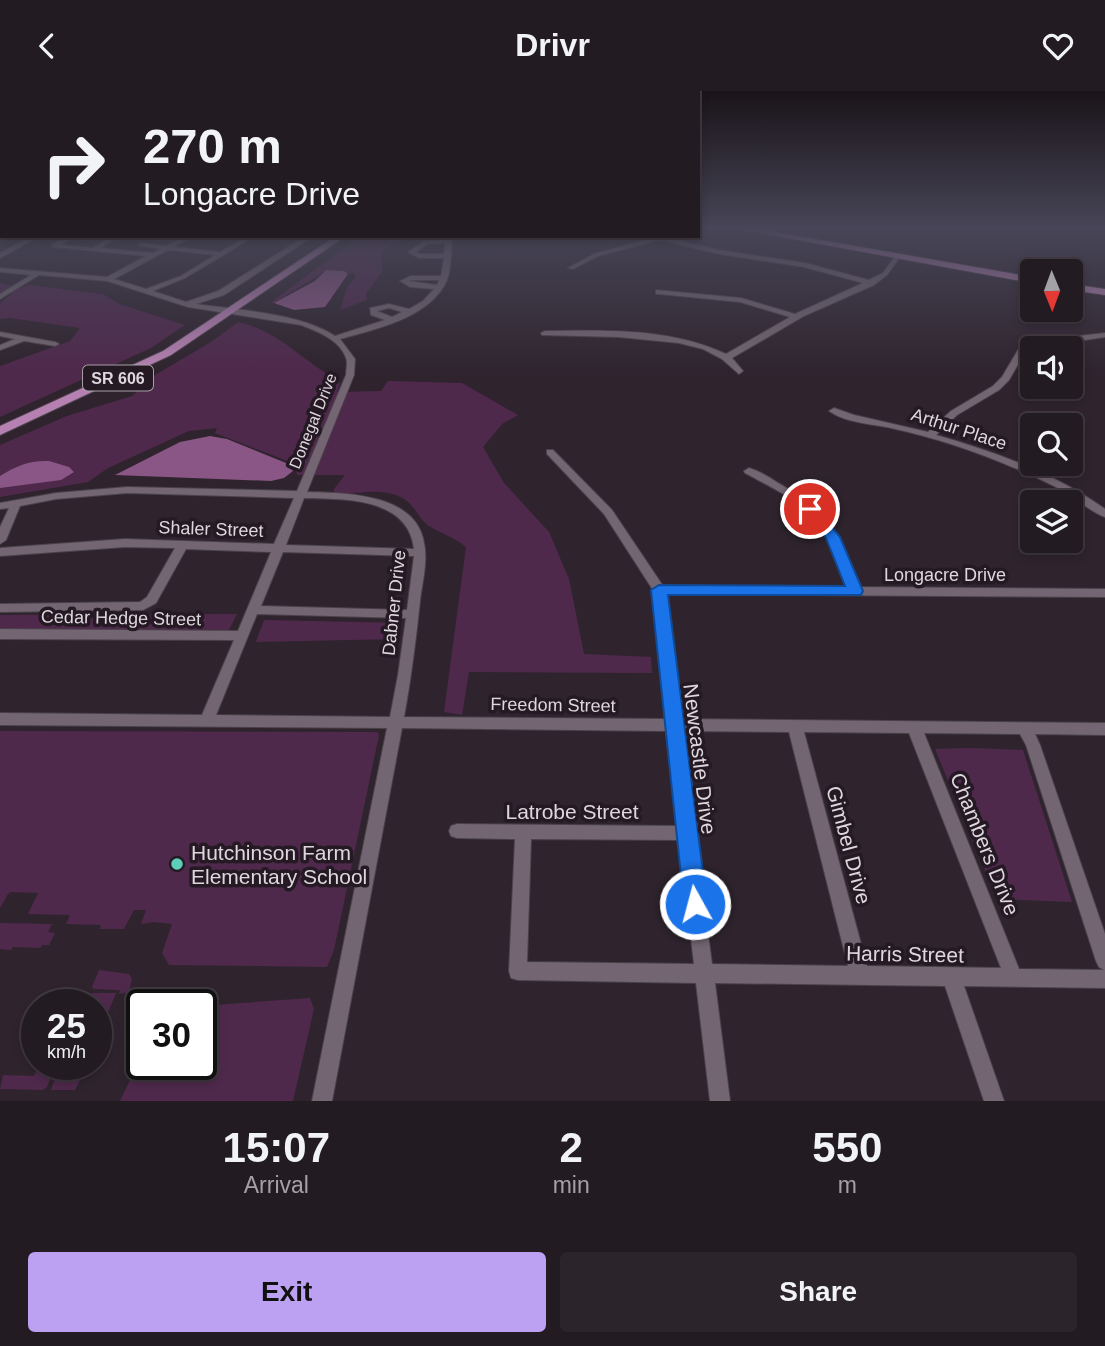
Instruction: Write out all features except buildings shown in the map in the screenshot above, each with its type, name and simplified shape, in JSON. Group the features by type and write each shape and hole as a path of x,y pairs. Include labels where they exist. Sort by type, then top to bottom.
{"main road":[{"name":"SR 606","path":"0,421 128,363 267,276"},
{"name":"SR 606","path":"0,431 151,362 282,276"},
{"path":"1083,289 1105,292"}],"street":[{"path":"0,297 34,276"},
{"path":"114,276 188,305 303,323 335,338 409,312 425,302 440,287 444,278 411,278 404,281 410,285 440,287"},
{"path":"147,291 183,276"},
{"path":"188,305 223,292 248,276"},
{"path":"846,276 871,283"},
{"path":"726,358 797,317 882,276"},
{"path":"659,292 741,300 797,317"},
{"path":"391,320 374,313 373,310 389,306 409,312"},
{"path":"545,333 623,333 662,338 687,343 726,358 739,371"},
{"path":"0,334 55,344"},
{"path":"929,436 954,413 996,389 1006,378 1021,352 1061,340 1105,335"},
{"path":"0,348 24,338"},
{"name":"Donegal Drive","path":"206,721 351,367 349,354 335,338"},
{"name":"Arthur Place","path":"834,411 929,436 1029,471 1064,488 1105,514"},
{"path":"550,452 608,513 659,590"},
{"path":"749,471 788,493 820,518 833,537 855,591"},
{"name":"Dabner Drive","path":"0,506 68,495 128,490 360,498 393,509 414,528 420,544 414,614 396,722 322,1101"},
{"path":"0,540 16,503"},
{"name":"Shaler Street","path":"0,551 103,544 420,554"},
{"path":"0,608 143,606 152,600 182,545"},
{"name":"Longacre Drive","path":"659,590 1105,593"},
{"name":"Newcastle Drive","path":"659,590 719,1101"},
{"path":"252,610 414,614"},
{"name":"Cedar Hedge Street","path":"0,634 241,636"},
{"name":"Freedom Street","path":"0,719 1105,729"},
{"name":"Gimbel Drive","path":"794,726 860,976"},
{"name":"Chambers Drive","path":"914,727 1014,978"},
{"path":"1024,728 1033,745 1105,961"},
{"name":"Latrobe Street","path":"457,831 687,833"},
{"name":"Harris Street","path":"523,832 518,971 1105,979"},
{"path":"951,977 994,1101"}],"shaded area":[{"path":"306,276 317,276 274,303 270,303"},
{"path":"320,276 347,276 325,307 294,310 274,303"},
{"path":"379,276 366,294 367,300 340,310 347,287 355,278"},
{"path":"0,283 21,288 30,285 103,294 119,304 185,325 151,348 0,417 0,366 70,341 80,328 10,318 0,319 0,303 13,293 0,292"},
{"path":"238,322 264,331 329,375 328,383 340,383 337,392 381,391 388,381 462,383 518,415 502,424 483,447 504,483 549,532 569,579 584,654 651,657 652,673 469,672 462,715 444,712 466,547 426,524 401,497 383,492 334,496 334,489 345,475 297,475 295,464 215,433 217,428 189,431 108,468 88,482 0,497 0,445 67,416 132,396 155,375 211,342"},
{"path":"210,436 227,439 286,463 293,471 284,478 271,481 115,475 180,442"},
{"path":"49,461 69,467 74,472 61,480 0,488 0,476 6,472 29,463"},
{"path":"237,614 229,630 0,629 0,615"},
{"path":"264,620 401,623 395,639 256,642"},
{"name":"Hutchinson Farm Elementary School","path":"0,731 377,732 379,735 334,950 327,967 169,965 162,953 172,924 141,924 146,910 134,910 124,929 100,929 101,925 66,924 70,915 28,914 38,893 11,892 0,908"},
{"path":"935,749 1023,750 1072,902 997,899"},
{"path":"0,923 52,924 48,932 55,933 49,945 42,945 40,948 0,949"},
{"path":"99,970 129,974 132,979 126,993 119,994 120,990 92,987"},
{"path":"310,998 314,1009 293,1101 120,1101 130,1080 217,1080 217,1005"},
{"path":"3,1075 21,1076 21,1080 50,1080 43,1090 0,1089"},
{"path":"54,1080 80,1080 75,1090 51,1090"}],"place":[{"name":"Hutchinson Farm Elementary School","path":"177,864"}],"route":[{"path":"695,904 666,670 659,590 855,591 833,537 810,509"}]}
